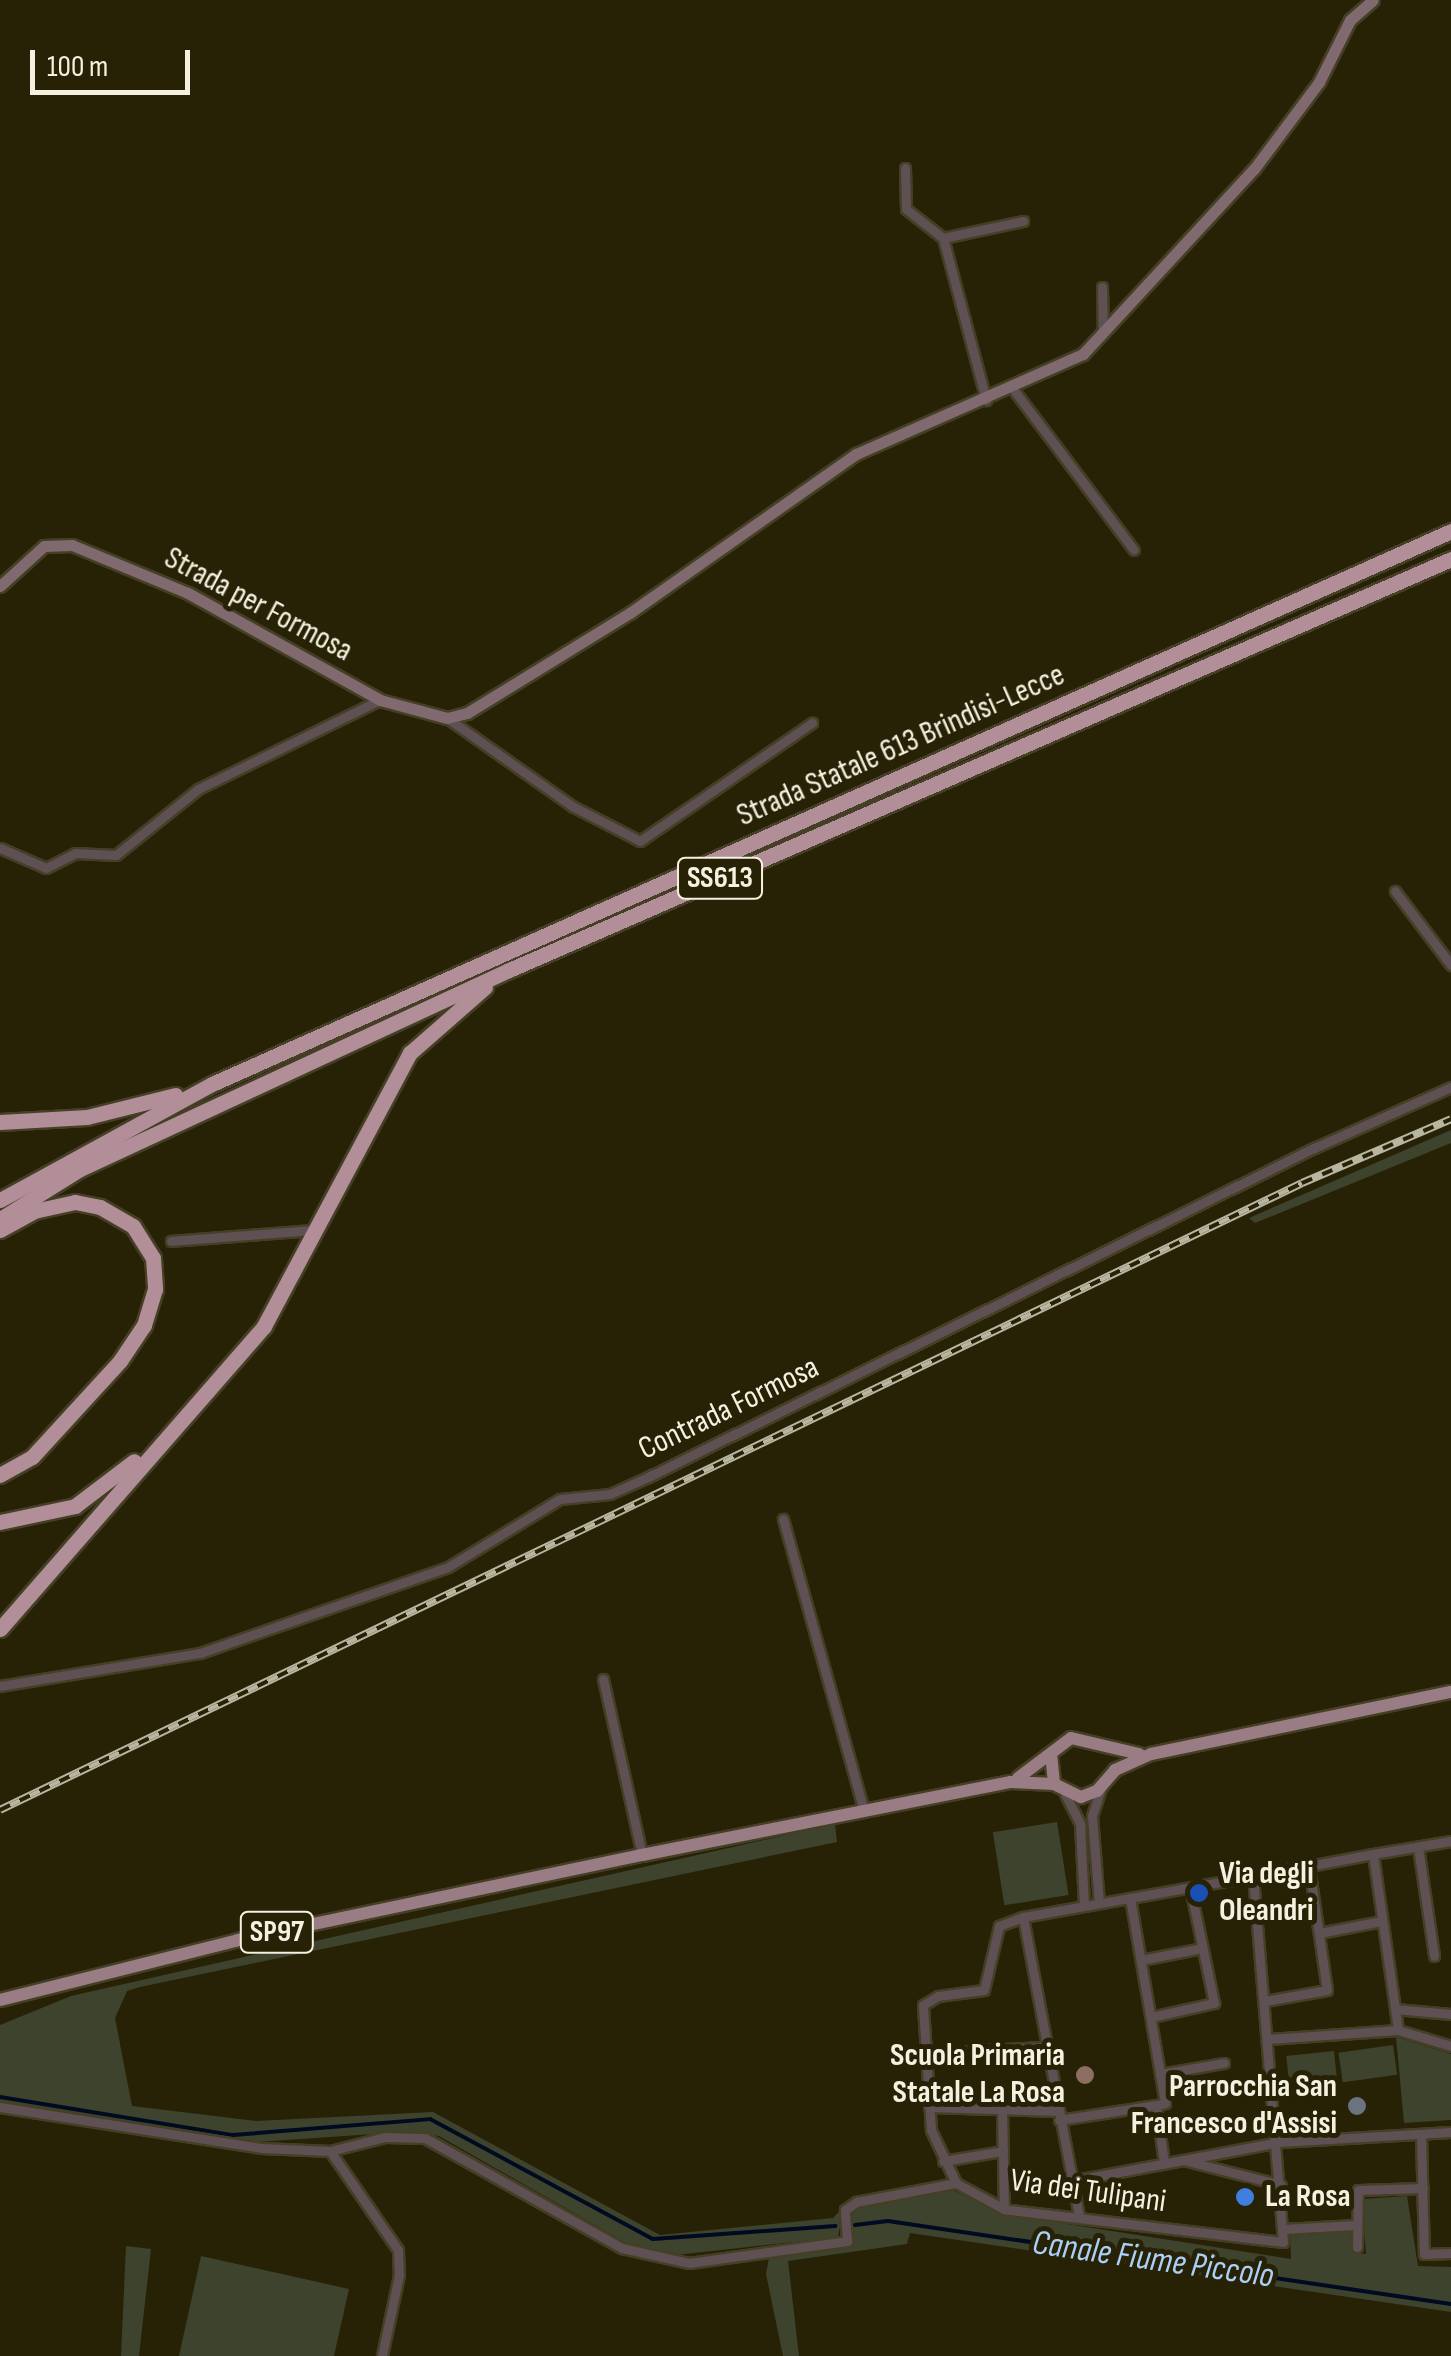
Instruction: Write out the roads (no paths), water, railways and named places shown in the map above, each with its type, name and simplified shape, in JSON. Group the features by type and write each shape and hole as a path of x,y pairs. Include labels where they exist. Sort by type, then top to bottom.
{"highway":[{"name":"Strada Statale 613 Brindisi-Lecce","path":"0,1200 212,1084 1451,531"},
{"name":"Strada Statale 613 Brindisi-Lecce","path":"0,1219 80,1169 508,970 1451,559"},
{"path":"0,1629 158,1442 264,1326 410,1053 508,970"},
{"path":"0,1122 87,1117 212,1084"},
{"path":"0,1230 34,1211 74,1202 100,1207 134,1226 153,1258 155,1289 144,1324 120,1361 32,1457 0,1476"},
{"path":"0,1522 75,1506 158,1442"}],"main road":[{"path":"1151,1754 1082,1797 1059,1789 1051,1754 1071,1738 1102,1748 1151,1754 1451,1692"},
{"path":"1102,1748 1104,1782"},
{"name":"SP97","path":"1011,1782 1051,1754"},
{"name":"SP97","path":"0,2000 132,1964 642,1855 1011,1782 1059,1789"}],"street":[{"path":"447,718 467,713 580,646 698,560 856,454 1061,369 1102,336 1254,169 1319,82 1350,20 1373,0"},
{"path":"905,168 906,209 943,238 986,400"},
{"path":"943,238 1023,222"},
{"path":"1102,287 1102,336"},
{"path":"1013,389 1134,550"},
{"name":"Strada per Formosa","path":"0,586 44,546 72,545 188,593 380,700 447,718 572,806 640,841 812,723"},
{"path":"0,848 46,868 76,853 116,856 198,789 380,700"},
{"path":"1395,890 1451,964"},
{"name":"Contrada Formosa","path":"0,1686 200,1653 448,1566 560,1499 610,1494 648,1477 1314,1148 1451,1087"},
{"path":"171,1241 315,1230"},
{"path":"783,1519 864,1812"},
{"path":"603,1679 642,1855"},
{"path":"1099,1904 1092,1816 1104,1782"},
{"path":"1059,1789 1080,1824 1084,1906"},
{"path":"1079,2217 1044,2047 1023,1917 1451,1841"},
{"path":"1418,1847 1434,1956"},
{"path":"1372,1854 1398,2030"},
{"path":"1265,2000 1327,1990 1309,1866"},
{"path":"1253,1876 1283,2229 1355,2224"},
{"path":"1150,2017 1214,2003 1190,1887"},
{"path":"929,2107 1058,2115 1165,2103 1130,1898"},
{"name":"Via dei Tulipani","path":"1023,1917 999,1926 984,1990 938,1996 923,2005 929,2107 943,2162 956,2183 1004,2209 1283,2242 1283,2229"},
{"path":"1319,1933 1382,1921"},
{"path":"1141,1960 1202,1948"},
{"path":"1395,2009 1451,2014"},
{"path":"1269,2039 1398,2030 1451,2046"},
{"path":"926,2053 1044,2047"},
{"path":"1160,2074 1224,2064"},
{"path":"1156,2105 1164,2163"},
{"path":"0,2108 243,2146 330,2151 385,2138 441,2142 622,2248 654,2260 707,2261 847,2241 844,2219 856,2202 956,2183"},
{"path":"1002,2109 1004,2209"},
{"path":"1071,2181 1278,2142 1451,2132"},
{"path":"1421,2134 1424,2254 1451,2253"},
{"path":"330,2151 398,2250 399,2275 382,2356"},
{"path":"943,2162 1003,2151"},
{"path":"1183,2160 1280,2184"},
{"path":"1357,2247 1358,2190 1422,2188"}],"waterway":[{"name":"Canale Fiume Piccolo","path":"0,2097 233,2135 430,2119 653,2239 836,2226"},
{"name":"Canale Fiume Piccolo","path":"855,2225 888,2221 1451,2304"}],"railway":[{"path":"0,1810 1302,1183 1451,1119"}],"place":[{"name":"Via degli Oleandri","path":"1199,1893"},
{"name":"Scuola Primaria Statale La Rosa","path":"1085,2075"},
{"name":"Parrocchia San Francesco d'Assisi","path":"1357,2106"},
{"name":"La Rosa","path":"1245,2197"}]}
